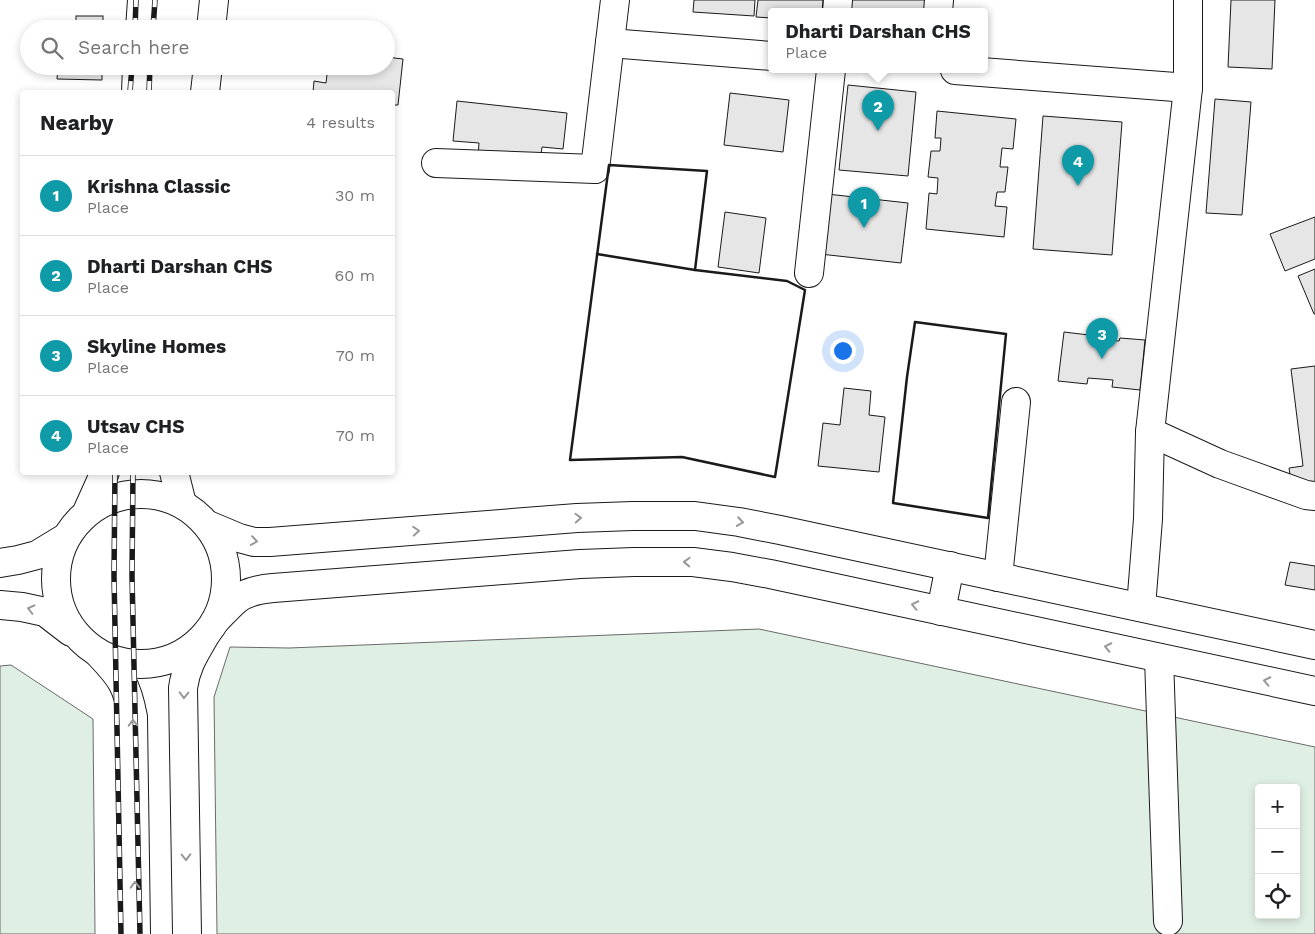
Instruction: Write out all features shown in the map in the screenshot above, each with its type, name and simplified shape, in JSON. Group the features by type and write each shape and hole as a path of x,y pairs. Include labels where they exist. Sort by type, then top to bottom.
{"street":[{"path":"141,20 142,0"},
{"path":"212,20 214,0"},
{"path":"436,164 595,169 615,0"},
{"path":"1141,607 1148,519 1150,432 1188,88 1188,0"},
{"path":"610,43 768,56"},
{"path":"809,273 830,73"},
{"path":"988,73 1188,88"},
{"path":"136,90 137,75"},
{"path":"205,90 207,75"},
{"path":"998,577 1016,402"},
{"path":"1150,432 1220,464 1306,495 1315,496"},
{"path":"87,512 104,475"},
{"path":"175,475 182,504"},
{"path":"136,934 133,717 130,700 124,684 116,672 74,632 64,618 58,603 55,586 55,570 59,553 75,524 87,512 101,503 117,497 134,494 150,494 167,498 182,504 196,513 217,540 223,555 226,572 223,605 190,662 183,688 187,934"},
{"path":"208,526 254,542 270,542 577,518 696,516 739,522 1315,645"},
{"path":"0,563 37,555 66,538"},
{"path":"0,605 45,612 92,649 115,661 131,664 148,664 180,655 194,646 236,600 268,588 580,564 692,562 732,567 1315,691"},
{"path":"941,611 950,566"},
{"path":"1159,658 1168,920"}],"green space":[{"path":"759,629 1315,747 1315,934 217,934 214,697 230,647 289,648"},
{"path":"11,665 93,719 95,934 0,934 0,666"}],"building":[{"path":"694,0 755,0 754,16 693,12"},
{"path":"758,0 823,0 822,8 768,8 768,18 756,17"},
{"path":"847,0 933,0 932,8 846,8"},
{"path":"1231,0 1275,0 1272,69 1228,67"},
{"path":"76,16 103,16 103,20 76,20"},
{"path":"395,58 403,59 398,105 395,105 395,90 313,90 314,81 326,83 327,75 395,75"},
{"path":"57,75 102,75 102,80 57,79"},
{"path":"848,85 916,92 908,176 839,170"},
{"path":"730,93 789,100 783,152 724,145"},
{"path":"1215,99 1251,102 1242,215 1206,213"},
{"path":"457,101 567,113 563,149 542,147 540,162 478,156 479,143 453,141"},
{"path":"937,111 1016,119 1013,149 1002,148 1000,167 1008,167 1005,192 997,192 995,206 1007,207 1004,237 926,229 929,193 937,194 938,178 928,177 931,151 940,151 941,138 935,138"},
{"path":"1043,116 1122,122 1112,255 1033,249"},
{"path":"827,194 908,203 901,263 820,254"},
{"path":"725,212 766,218 759,273 718,267"},
{"path":"1315,217 1315,259 1285,271 1270,234"},
{"path":"1315,269 1315,314 1314,314 1298,276"},
{"path":"1064,332 1089,335 1089,338 1119,341 1120,338 1145,340 1140,390 1112,387 1113,380 1088,378 1087,384 1058,381"},
{"path":"1315,366 1315,485 1292,488 1289,468 1303,466 1291,369"},
{"path":"844,388 871,391 869,415 885,417 879,472 818,466 823,423 840,425"},
{"path":"1290,562 1315,566 1315,590 1285,585"}],"railway":[{"path":"135,20 136,0"},
{"path":"154,20 155,0"},
{"path":"130,90 131,75"},
{"path":"149,90 150,75"},
{"path":"115,475 114,576 121,934"},
{"path":"133,475 132,576 140,934"}],"wall":[{"path":"609,165 707,171 695,270 787,281 805,290 775,477 682,457 570,460 609,165"},
{"path":"597,254 695,270"},
{"path":"915,322 1006,334 988,518 893,503 915,322"}],"place":[{"name":"Dharti Darshan CHS","path":"878,131"},
{"name":"Utsav CHS","path":"1078,186"},
{"name":"Krishna Classic","path":"864,228"},
{"name":"Skyline Homes","path":"1102,359"}]}
